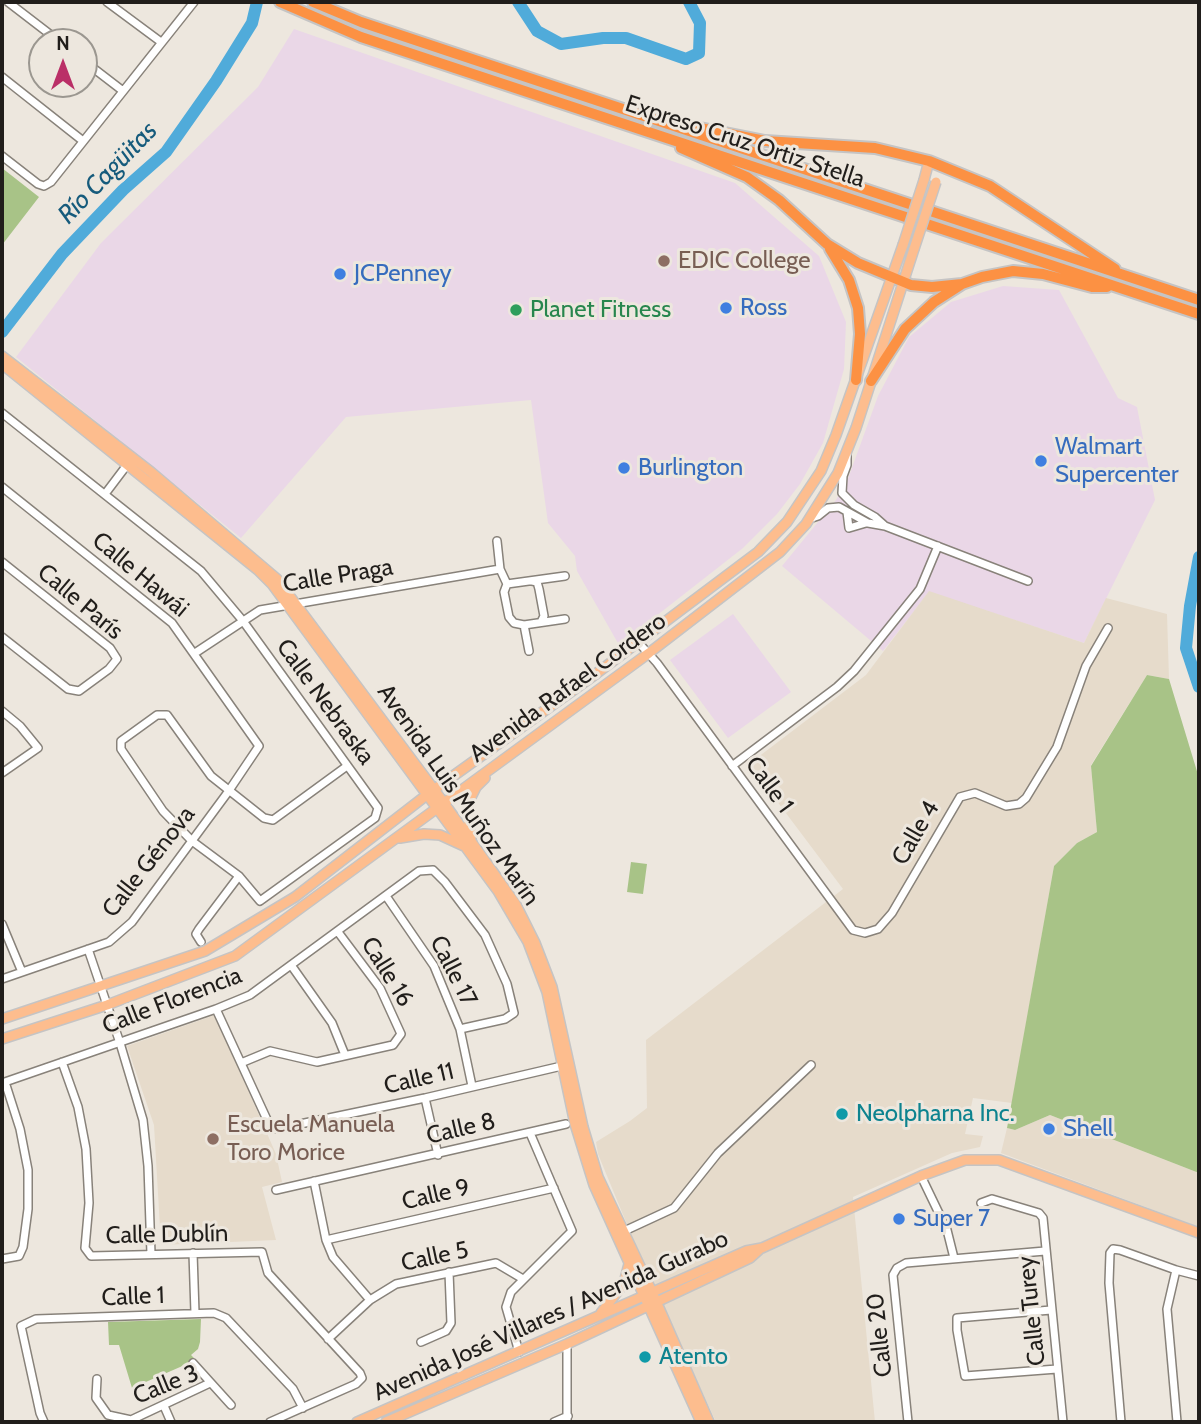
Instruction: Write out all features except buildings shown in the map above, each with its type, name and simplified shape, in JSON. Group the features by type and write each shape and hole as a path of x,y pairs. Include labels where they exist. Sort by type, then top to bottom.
{"highway":[{"name":"Expreso Cruz Ortiz Stella","path":"313,2 373,26 1199,300"},
{"name":"Expreso Cruz Ortiz Stella","path":"282,3 361,37 1199,314"},
{"path":"666,123 703,128 754,140 875,148 929,161 1008,196 1122,274"},
{"path":"660,136 692,155 747,177 779,200 827,244 858,263 903,282 932,287 962,284"},
{"path":"827,244 849,280 855,297 860,334 856,380"},
{"path":"871,381 905,329 934,302 962,284 1013,271 1042,274 1092,287 1119,287"}],"main road":[{"name":"Avenida Rafael Cordero","path":"2,1019 205,951 295,897 431,792 758,552 787,522 821,471 856,380 929,161"},
{"name":"Avenida Rafael Cordero","path":"2,1039 107,1005 235,956 649,653 780,552 809,519 846,455 942,166"},
{"name":"Avenida Luis Muñoz Marín","path":"2,356 14,369 130,461 258,570 292,603 469,844 502,896 533,954 547,992 566,1065 584,1158 619,1233 643,1275 648,1294"},
{"name":"Avenida Luis Muñoz Marín","path":"2,364 14,369"},
{"path":"395,840 412,835 440,835 469,844 469,801 476,787 501,761"},
{"name":"Avenida José Villares / Avenida Gurabo","path":"357,1422 648,1294 679,1286 750,1258 762,1248 921,1176 965,1160 999,1160 1199,1233"},
{"name":"Avenida Luis Muñoz Marín","path":"619,1233 629,1264 653,1304 701,1422"},
{"path":"599,1316 624,1283 629,1264"},
{"path":"622,1318 645,1316 660,1322 679,1286 656,1283 643,1275"},
{"name":"Avenida José Villares / Avenida Gurabo","path":"386,1422 567,1344 653,1304 679,1286"},
{"name":"Avenida Luis Muñoz Marín","path":"660,1322 709,1422"}],"street":[{"path":"8,2 42,28"},
{"path":"107,2 161,42"},
{"path":"2,156 38,184 44,186 51,182 194,2"},
{"path":"98,72 122,91"},
{"path":"2,77 83,141"},
{"name":"Calle Nebraska","path":"2,413 201,570 243,621 378,808 375,818 260,901 239,876"},
{"path":"846,455 842,493 854,505 885,526"},
{"path":"105,494 130,461"},
{"name":"Calle Hawái","path":"2,487 172,623 259,746"},
{"path":"809,519 828,508 839,507 868,523 885,526 1028,581"},
{"path":"847,512 849,528 868,523"},
{"path":"497,541 500,569 507,584 504,592 509,617 514,623 524,625 565,619"},
{"path":"732,766 855,671 920,589 938,546"},
{"name":"Calle París","path":"2,562 110,648 117,659 109,669 79,691 68,689 2,637"},
{"name":"Calle Praga","path":"195,653 260,610 500,569"},
{"path":"507,584 565,576"},
{"path":"531,581 537,582 539,589 544,616 541,622"},
{"path":"524,625 529,651"},
{"name":"Calle 4","path":"878,929 892,913 960,797 975,793 1006,806 1019,804 1026,798 1057,747 1086,666 1108,628"},
{"name":"Calle 1","path":"638,642 649,653 853,930 866,933 878,929"},
{"path":"2,711 20,726 38,748 2,773"},
{"path":"201,942 196,934 239,876 192,841 163,811 121,749 121,741 157,715 167,715 211,776 264,818 273,820 347,766"},
{"name":"Calle Génova","path":"2,979 109,942 132,922 229,792 259,746"},
{"name":"Calle Florencia","path":"3,1082 250,995 419,871 433,870 445,882 485,935 507,984 514,1013 505,1019 460,1029"},
{"name":"Calle 17","path":"386,896 434,966 460,1029 472,1086"},
{"path":"2,924 22,972"},
{"name":"Calle 16","path":"338,932 380,988 401,1034 393,1045 345,1055"},
{"path":"88,950 143,1120 152,1254"},
{"path":"216,1009 241,1063 270,1051 317,1062 345,1055 332,1023 291,965"},
{"name":"Calle Dublín","path":"62,1062 78,1107 86,1149 89,1203 85,1248 90,1256 261,1252 268,1273 362,1378 356,1384 303,1408"},
{"name":"Calle 11","path":"241,1063 269,1124 276,1129 566,1065"},
{"path":"619,1233 674,1208 718,1153 811,1065"},
{"path":"2,1259 19,1256 23,1247 28,1209 28,1170 20,1129 3,1082"},
{"path":"425,1098 438,1154"},
{"name":"Calle 8","path":"276,1190 566,1124"},
{"name":"Calle 8","path":"519,1352 506,1307 511,1292 572,1231 530,1133"},
{"path":"921,1176 947,1230 954,1258"},
{"path":"313,1181 326,1240 333,1257 370,1300"},
{"name":"Calle 9","path":"326,1240 554,1188"},
{"name":"Calle Turey","path":"981,1203 992,1199 1039,1213 1043,1218 1063,1422"},
{"path":"1119,1422 1110,1254 1114,1250 1120,1250 1199,1276"},
{"name":"Calle 20","path":"908,1422 893,1275 897,1268 906,1264 954,1258 1045,1251"},
{"path":"193,1253 195,1313"},
{"name":"Calle 5","path":"328,1339 370,1300 396,1284 496,1263 523,1279"},
{"path":"1176,1270 1167,1309 1177,1422"},
{"path":"421,1342 446,1331 451,1323 449,1272"},
{"path":"1051,1310 957,1318 957,1329 965,1376 1057,1369"},
{"name":"Calle 1","path":"44,1422 21,1326 36,1319 214,1313 226,1318 293,1389 303,1408"},
{"path":"554,1422 567,1419 567,1344"},
{"path":"193,1363 211,1383"},
{"name":"Calle 3","path":"97,1379 96,1398 108,1415 131,1420 211,1383 231,1405"},
{"path":"164,1406 171,1422"},
{"path":"270,1422 303,1408"}],"shaded area":[{"path":"294,29 735,183 819,256 846,322 844,369 823,443 800,484 777,514 743,548 619,645 577,571 575,556 548,523 531,400 346,417 241,538 16,357 101,243 258,87"},
{"path":"1003,286 1059,290 1118,398 1137,407 1155,500 1084,643 929,592 883,651 782,566 836,500 849,476 878,396 909,337 951,302"},
{"path":"929,591 1084,643 1106,598 1167,614 1169,679 1147,675 1091,765 1097,832 1077,843 1054,866 1012,1103 973,1098 965,1134 983,1136 980,1147 952,1153 853,1197 875,1422 716,1422 645,1268 598,1154 596,1142 647,1108 646,1040 843,889 749,764 866,675"},
{"path":"733,614 791,692 728,738 670,660"},
{"name":"Escuela Manuela Toro Morice","path":"215,1015 276,1154 282,1182 262,1187 276,1240 161,1245 154,1125 127,1046"},
{"path":"1050,1115 1199,1173 1199,1227 1001,1153 1007,1128 1015,1130"}],"green space":[{"path":"2,168 39,197 2,245"},
{"path":"1147,675 1169,679 1199,778 1199,1173 1050,1115 1015,1130 1007,1128 1054,866 1077,843 1097,832 1091,766"},
{"path":"631,862 647,864 643,894 627,892"},
{"path":"201,1319 200,1342 198,1349 191,1355 194,1358 187,1364 132,1388 119,1345 109,1345 108,1322"}],"waterway":[{"name":"Río Cagüitas","path":"2,332 62,254 123,190 166,152 216,81 252,23 257,2"},
{"name":"Río Cagüitas","path":"518,2 537,31 561,44 603,38 626,38 686,59 699,53 700,23 689,2"},
{"path":"1199,557 1186,648 1199,687"}],"place":[{"name":"EDIC College","path":"664,261"},
{"name":"JCPenney","path":"340,274"},
{"name":"Ross","path":"726,308"},
{"name":"Planet Fitness","path":"516,310"},
{"name":"Walmart Supercenter","path":"1041,461"},
{"name":"Burlington","path":"624,468"},
{"name":"Neolpharna Inc.","path":"842,1114"},
{"name":"Shell","path":"1049,1129"},
{"name":"Escuela Manuela Toro Morice","path":"213,1139"},
{"name":"Super 7","path":"899,1219"},
{"name":"Atento","path":"645,1357"}]}
